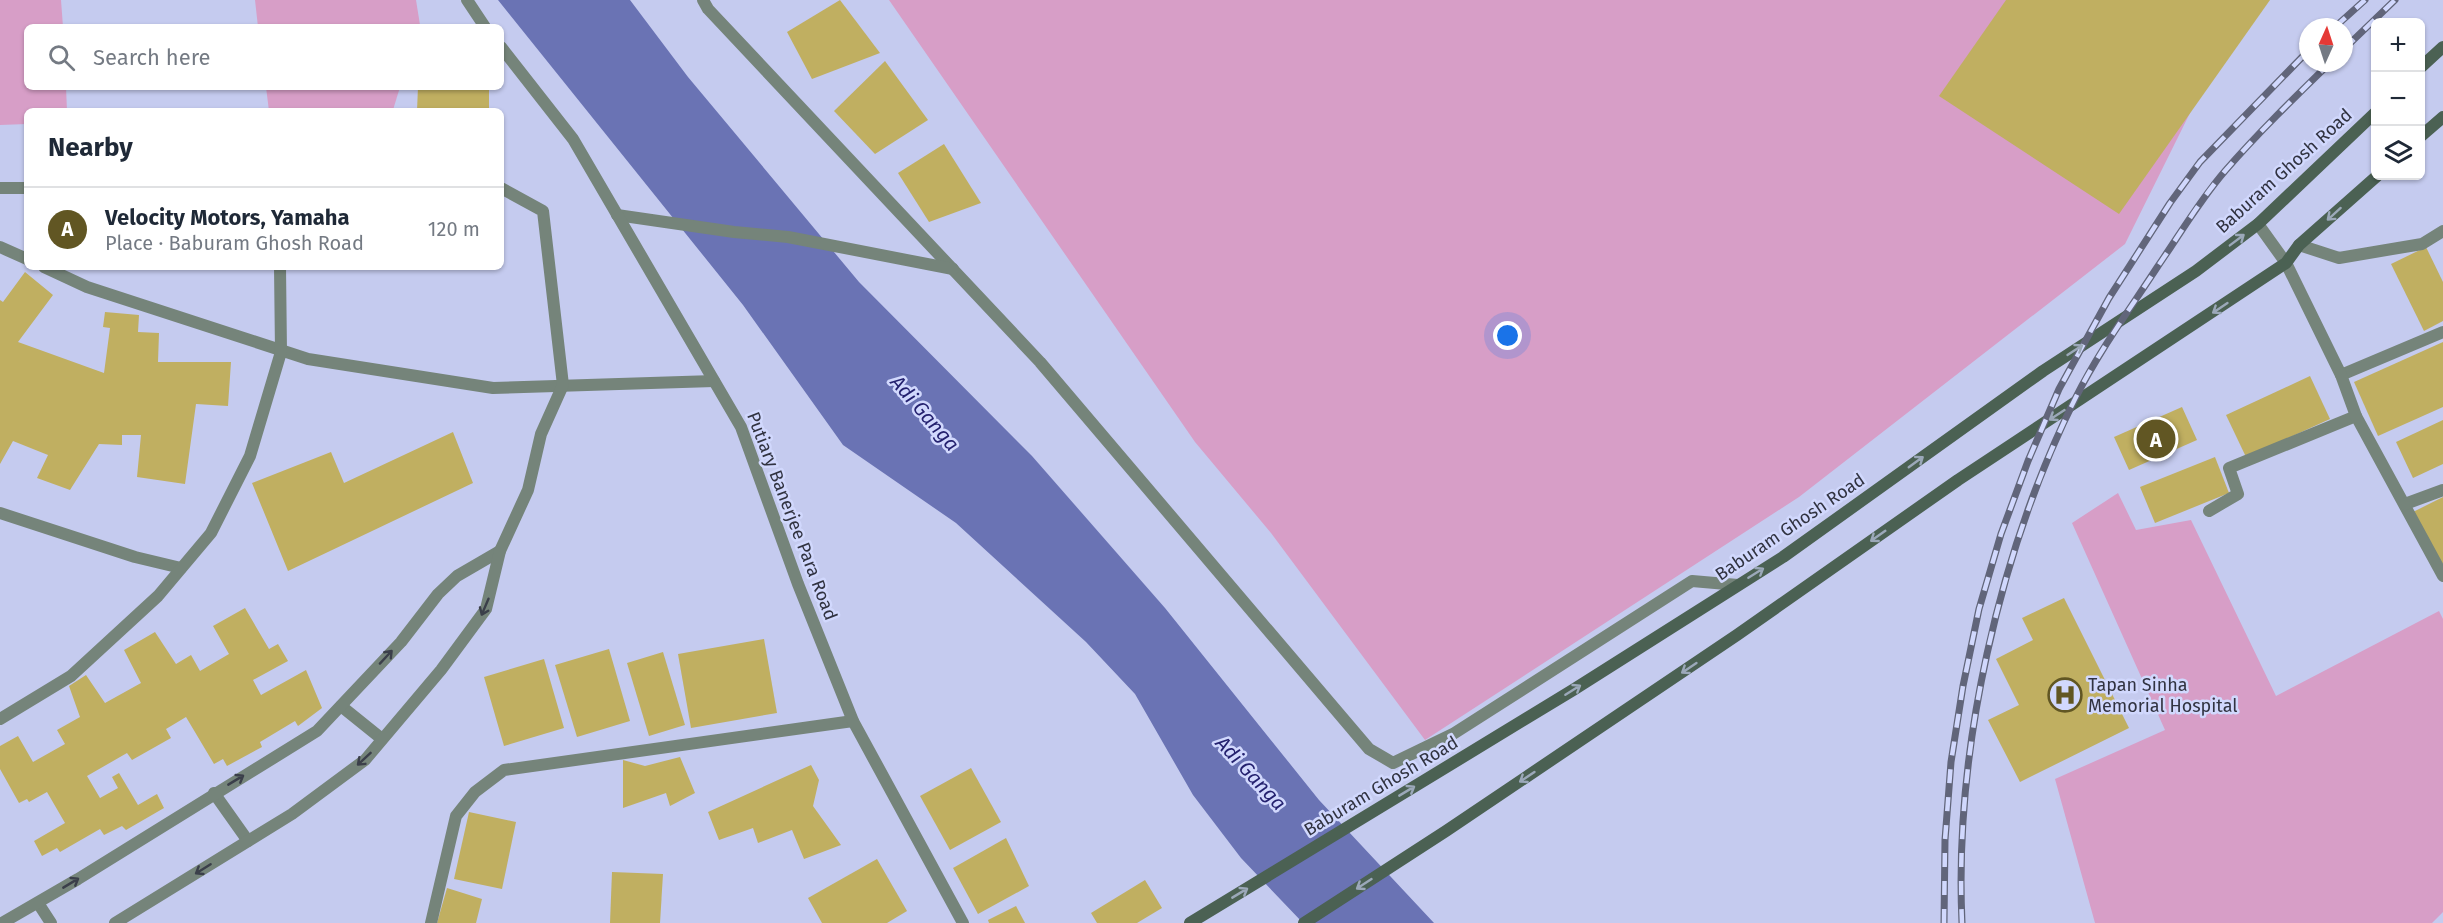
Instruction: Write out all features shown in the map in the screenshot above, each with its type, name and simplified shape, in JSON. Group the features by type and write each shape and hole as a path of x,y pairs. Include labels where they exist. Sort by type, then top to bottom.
{"main road":[{"path":"2425,64 2443,47"},
{"name":"Baburam Ghosh Road","path":"1190,923 1573,690 1793,550 2043,371 2196,271 2259,224 2371,117"},
{"path":"2425,133 2443,117"},
{"path":"1304,923 1446,831 1737,635 1958,480 2286,263 2300,245 2373,180"}],"street":[{"path":"467,0 483,24"},
{"path":"703,0 708,9 1040,363 1368,749 1393,763 1454,734 1692,582 1738,585"},
{"name":"Putiary Banerjee Para Road","path":"504,51 573,139 741,427 798,584 854,721 963,923"},
{"path":"0,188 24,188"},
{"path":"114,923 292,814 365,760 441,670 486,609 500,551 528,490 541,434 563,385 543,211 504,190"},
{"path":"617,214 734,232 788,237 952,269"},
{"path":"2259,224 2286,263 2341,375 2356,416 2443,576"},
{"path":"2300,245 2338,258 2422,244 2443,231"},
{"path":"0,247 24,258"},
{"path":"50,270 87,287 308,359 493,388 714,381"},
{"path":"0,719 70,676 158,596 211,533 250,456 281,352 280,270"},
{"path":"2341,375 2443,332"},
{"path":"2209,510 2238,494 2229,468 2356,416"},
{"path":"2405,504 2443,490"},
{"path":"0,513 135,556 181,568"},
{"path":"2,923 316,731 401,642 438,594 457,576 500,551"},
{"path":"341,706 382,739"},
{"path":"431,923 456,816 475,792 504,770 854,721"},
{"path":"214,793 248,841"},
{"path":"38,903 51,923"}],"shaded area":[{"path":"0,0 61,0 63,24 24,24 24,90 66,90 67,108 24,108 24,124 0,125"},
{"path":"255,0 416,0 420,24 258,24"},
{"path":"889,0 2246,0 2125,244 1799,497 1425,740 1271,533 1195,442"},
{"path":"266,90 399,90 394,108 269,108"},
{"path":"2118,493 2136,530 2191,520 2276,696 2439,611 2443,619 2443,912 2432,923 2095,923 2055,779 2165,730 2072,523"}],"water":[{"name":"Adi Ganga","path":"498,0 630,0 688,77 859,282 1032,456 1165,608 1319,800 1434,923 1303,923 1241,858 1193,795 1135,694 1086,642 956,523 843,445 743,305"}],"building":[{"path":"840,0 880,53 812,79 787,32"},
{"path":"2006,0 2270,0 2119,214 1939,96"},
{"path":"885,61 928,120 875,154 834,111"},
{"path":"418,90 489,90 489,108 417,108"},
{"path":"944,144 981,203 929,222 898,173"},
{"path":"2426,247 2443,282 2443,321 2424,331 2391,264"},
{"path":"25,272 53,295 18,342 104,373 110,328 103,327 105,312 139,315 138,332 159,333 158,362 231,362 228,406 196,404 185,484 137,477 141,435 122,435 122,445 99,444 70,490 37,478 48,455 13,441 0,464 0,300 3,302"},
{"path":"2443,342 2443,407 2378,436 2354,382"},
{"path":"2310,376 2330,419 2246,457 2226,415"},
{"path":"2182,407 2197,440 2129,470 2114,437"},
{"path":"2443,420 2443,464 2413,478 2396,442"},
{"path":"453,432 473,483 288,571 252,483 331,452 344,483"},
{"path":"2215,457 2229,493 2155,523 2140,487"},
{"path":"2443,497 2443,563 2439,565 2413,512"},
{"path":"2064,598 2129,728 2020,782 1988,720 2019,705 1996,659 2033,640 2022,618"},
{"path":"245,608 269,649 278,644 288,661 253,680 261,695 306,670 322,708 298,726 295,721 260,742 262,747 227,766 223,759 214,764 186,717 166,729 171,738 132,760 127,753 87,776 100,798 118,788 112,777 119,773 138,805 157,794 164,808 126,830 122,826 104,835 100,829 60,852 57,848 42,856 34,841 65,823 47,792 29,802 27,799 19,803 0,769 0,746 18,736 33,762 65,744 57,730 80,717 69,686 86,675 105,703 141,683 124,650 155,632 176,664 191,655 200,671 229,654 213,626"},
{"path":"764,639 777,713 691,728 678,654"},
{"path":"609,649 630,721 577,737 555,665"},
{"path":"663,652 685,725 649,736 627,663"},
{"path":"544,659 564,728 504,746 484,677"},
{"path":"680,757 695,793 670,806 666,793 623,808 623,760 645,766"},
{"path":"811,765 819,780 813,806 841,845 804,859 792,830 758,843 753,828 719,840 708,812"},
{"path":"971,768 1001,822 950,850 920,796"},
{"path":"469,812 516,822 502,889 454,879"},
{"path":"1006,838 1029,886 978,914 953,868"},
{"path":"877,859 907,911 887,923 822,923 808,898"},
{"path":"612,872 663,874 660,923 610,923"},
{"path":"1145,880 1162,908 1137,923 1097,923 1091,913"},
{"path":"447,888 482,899 476,923 437,923"},
{"path":"1016,906 1025,923 989,923 988,920"}],"railway":[{"path":"2345,18 2365,0"},
{"path":"2353,40 2395,0"},
{"path":"1944,923 1945,840 1951,762 1963,686 1979,609 2001,534 2028,461 2059,389 2109,298 2170,203 2200,162 2299,60"},
{"path":"1962,923 1961,857 1974,722 1987,653 2004,586 2025,520 2049,457 2076,397 2095,363 2199,205 2250,143 2321,72"}],"place":[{"name":"Velocity Motors, Yamaha","path":"2156,439"},
{"name":"Tapan Sinha Memorial Hospital","path":"2065,695"}]}
